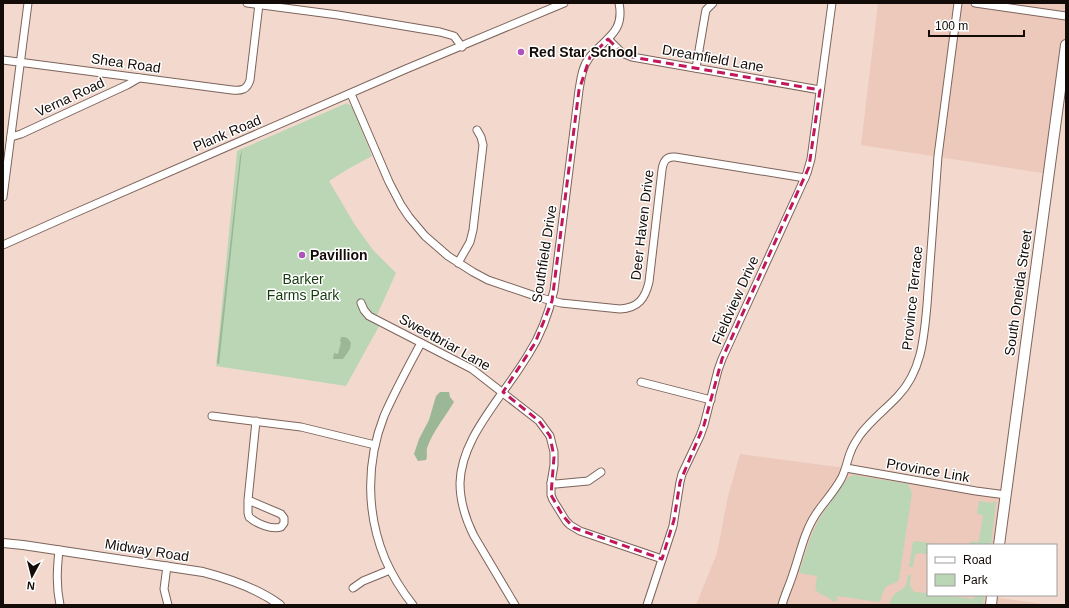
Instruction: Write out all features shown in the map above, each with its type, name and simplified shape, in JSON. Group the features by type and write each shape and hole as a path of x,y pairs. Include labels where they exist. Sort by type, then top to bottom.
{"highway":[{"name":"South Oneida Street","path":"999,544 1066,46"}],"main road":[{"name":"Midway Road","path":"3,543 203,572 231,580 256,590 280,605"}],"street":[{"path":"3,197 8,140 28,3"},
{"path":"247,3 302,7 440,32 454,36 462,47"},
{"name":"Plank Road","path":"3,245 564,3"},
{"name":"Southfield Drive","path":"515,605 468,525 462,504 460,484 463,463 469,445 535,343 546,319 554,290 579,90 583,71 590,57 614,32 620,19 619,3"},
{"path":"696,68 706,10 713,3"},
{"name":"Fieldview Drive","path":"647,605 674,520 680,482 700,436 722,359 805,178 811,159 832,3"},
{"name":"Province Terrace","path":"782,605 807,531 816,514 837,485 846,468 851,450 872,420 906,387 920,356 925,328 938,156 958,3"},
{"path":"975,3 1066,16"},
{"name":"Shea Road","path":"3,60 242,91 247,87 250,80 259,4"},
{"name":"Dreamfield Lane","path":"608,39 626,55 820,90"},
{"name":"Verna Road","path":"8,140 140,78"},
{"name":"Deer Haven Drive","path":"351,94 389,182 401,205 429,240 458,263 488,280 552,301 620,309 634,306 644,296 649,282 662,170 664,162 668,158 675,157 805,178"},
{"path":"458,263 470,242 473,230 483,145 477,130"},
{"name":"Sweetbriar Lane","path":"361,303 369,316 472,368 539,421 550,436 554,457 551,495 566,521 574,528 584,533 662,559"},
{"path":"413,605 390,570 383,554 377,535 372,510 371,479 375,445 382,422 421,343"},
{"path":"641,382 711,400"},
{"path":"212,416 301,427 375,445"},
{"path":"248,500 281,514 284,518 284,523 281,527 272,528 252,520 248,513 248,500 256,421"},
{"name":"Province Link","path":"846,468 1006,495"},
{"path":"551,483 556,484 588,481 601,472"},
{"path":"59,550 57,588 60,605"},
{"path":"167,566 164,589 168,605"},
{"path":"353,588 364,580 390,570"}],"highlighted area":[{"path":"608,39 622,53 632,57 820,90 809,167 722,359 704,425 680,482 674,520 662,559 574,528 563,516 551,495 554,457 550,436 539,421 503,392 535,343 552,301 579,90 590,57"}],"shaded area":[{"path":"878,3 1066,3 1066,45 1048,174 861,145"},
{"path":"740,454 846,468 1006,495 999,544 927,544 927,596 993,596 1051,605 696,605 717,553 728,496"}],"green space":[{"name":"Barker Farms Park","path":"347,103 352,107 372,156 329,181 355,225 373,250 396,273 377,315 383,319 346,386 216,366 237,151"},
{"path":"242,150 219,364 217,363 240,156"},
{"path":"341,337 349,340 351,343 350,349 343,359 333,359 334,353 338,354"},
{"path":"440,392 449,392 450,397 454,402 436,430 427,448 426,460 418,461 414,454 419,439 429,420 436,396"},
{"path":"853,475 908,484 912,493 899,579 886,587 879,602 837,596 837,601 833,601 818,593 815,587 816,576 799,572 813,531 821,516 847,479"},
{"path":"979,501 992,503 995,501 991,544 970,544 972,541 978,542 979,540 983,516 977,513"},
{"path":"913,542 934,544 927,544 927,554 919,553 915,555 913,567 909,567"},
{"path":"908,575 911,575 910,586 914,592 927,593 927,596 949,596 973,599 975,596 984,596 983,605 890,605 894,594 906,585"}],"place":[{"name":"Red Star School","path":"521,52"},
{"name":"Pavillion","path":"302,255"}]}
